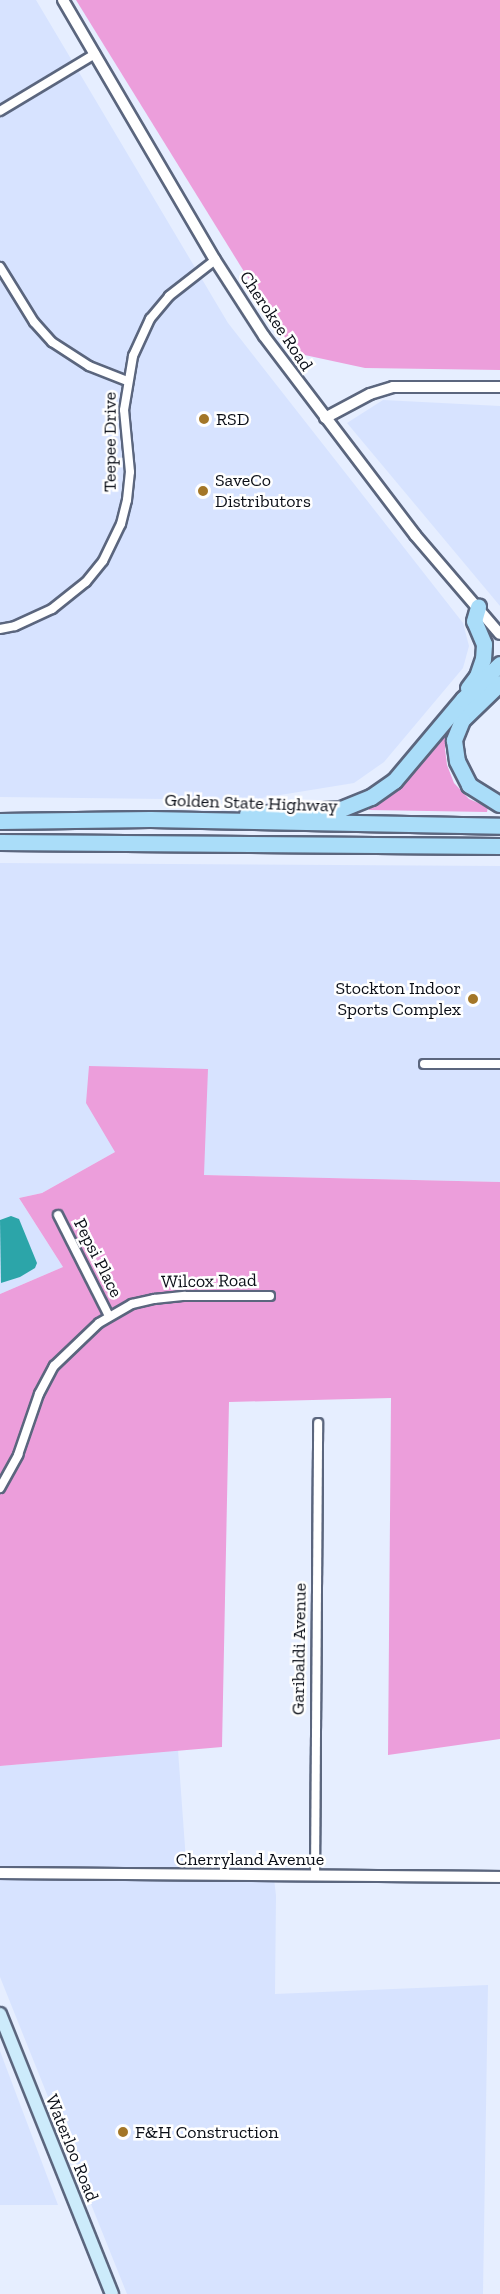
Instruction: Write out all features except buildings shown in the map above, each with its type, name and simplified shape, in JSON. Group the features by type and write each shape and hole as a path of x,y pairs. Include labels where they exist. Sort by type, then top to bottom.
{"highway":[{"path":"478,607 474,621 484,644 483,659 477,676 466,691 468,704 454,740 457,761 470,785 500,804"},
{"path":"234,822 248,813 341,809 371,797 394,781 468,704 500,664"},
{"path":"468,704 500,683"},
{"path":"468,704 500,697"},
{"name":"Golden State Highway","path":"0,821 150,819 500,826"},
{"path":"0,842 500,846"}],"main road":[{"name":"Waterloo Road","path":"1,2022 112,2294"}],"street":[{"name":"Cherokee Road","path":"63,0 215,260 264,336 415,535 500,634"},
{"path":"0,111 95,54"},
{"name":"Teepee Drive","path":"0,629 33,619 68,598 86,582 112,544 127,500 130,472 124,421 127,381 133,356 150,319 169,296 215,260"},
{"path":"0,267 34,322 52,342 88,366 127,381"},
{"path":"325,418 384,388 500,387"},
{"path":"424,1064 500,1065"},
{"name":"Pepsi Place","path":"58,1215 109,1316"},
{"name":"Wilcox Road","path":"0,1488 18,1455 39,1394 54,1366 87,1332 109,1316 132,1304 154,1299 185,1296 270,1296"},
{"name":"Garibaldi Avenue","path":"315,1876 318,1423"},
{"name":"Cherryland Avenue","path":"0,1873 500,1877"}],"shaded area":[{"path":"0,0 36,0 228,323 463,623 469,646 463,668 384,762 354,783 249,800 0,797"},
{"path":"76,0 500,0 500,370 365,368 300,354 287,341"},
{"path":"383,400 500,406 500,606 347,423"},
{"path":"443,734 447,736 445,749 447,765 454,783 469,799 488,807 487,812 369,810 369,805 399,785 420,765"},
{"path":"0,863 500,866 500,1182 204,1175 115,1152 42,1193 19,1198 63,1267 0,1294"},
{"path":"89,1066 208,1069 204,1175 500,1182 500,1739 388,1755 391,1398 229,1402 222,1747 0,1766 0,1294 63,1267 19,1198 42,1193 115,1152 86,1103"},
{"path":"11,1216 19,1219 37,1263 35,1268 20,1277 1,1283 0,1220"},
{"path":"178,1750 186,1861 272,1860 276,1896 275,1994 488,1985 483,2294 127,2294 0,1977 0,1766"},
{"path":"0,2051 58,2205 0,2205"}],"place":[{"name":"RSD","path":"204,419"},
{"name":"SaveCo Distributors","path":"203,491"},
{"name":"Stockton Indoor Sports Complex","path":"473,999"},
{"name":"F&H Construction","path":"123,2132"}]}
